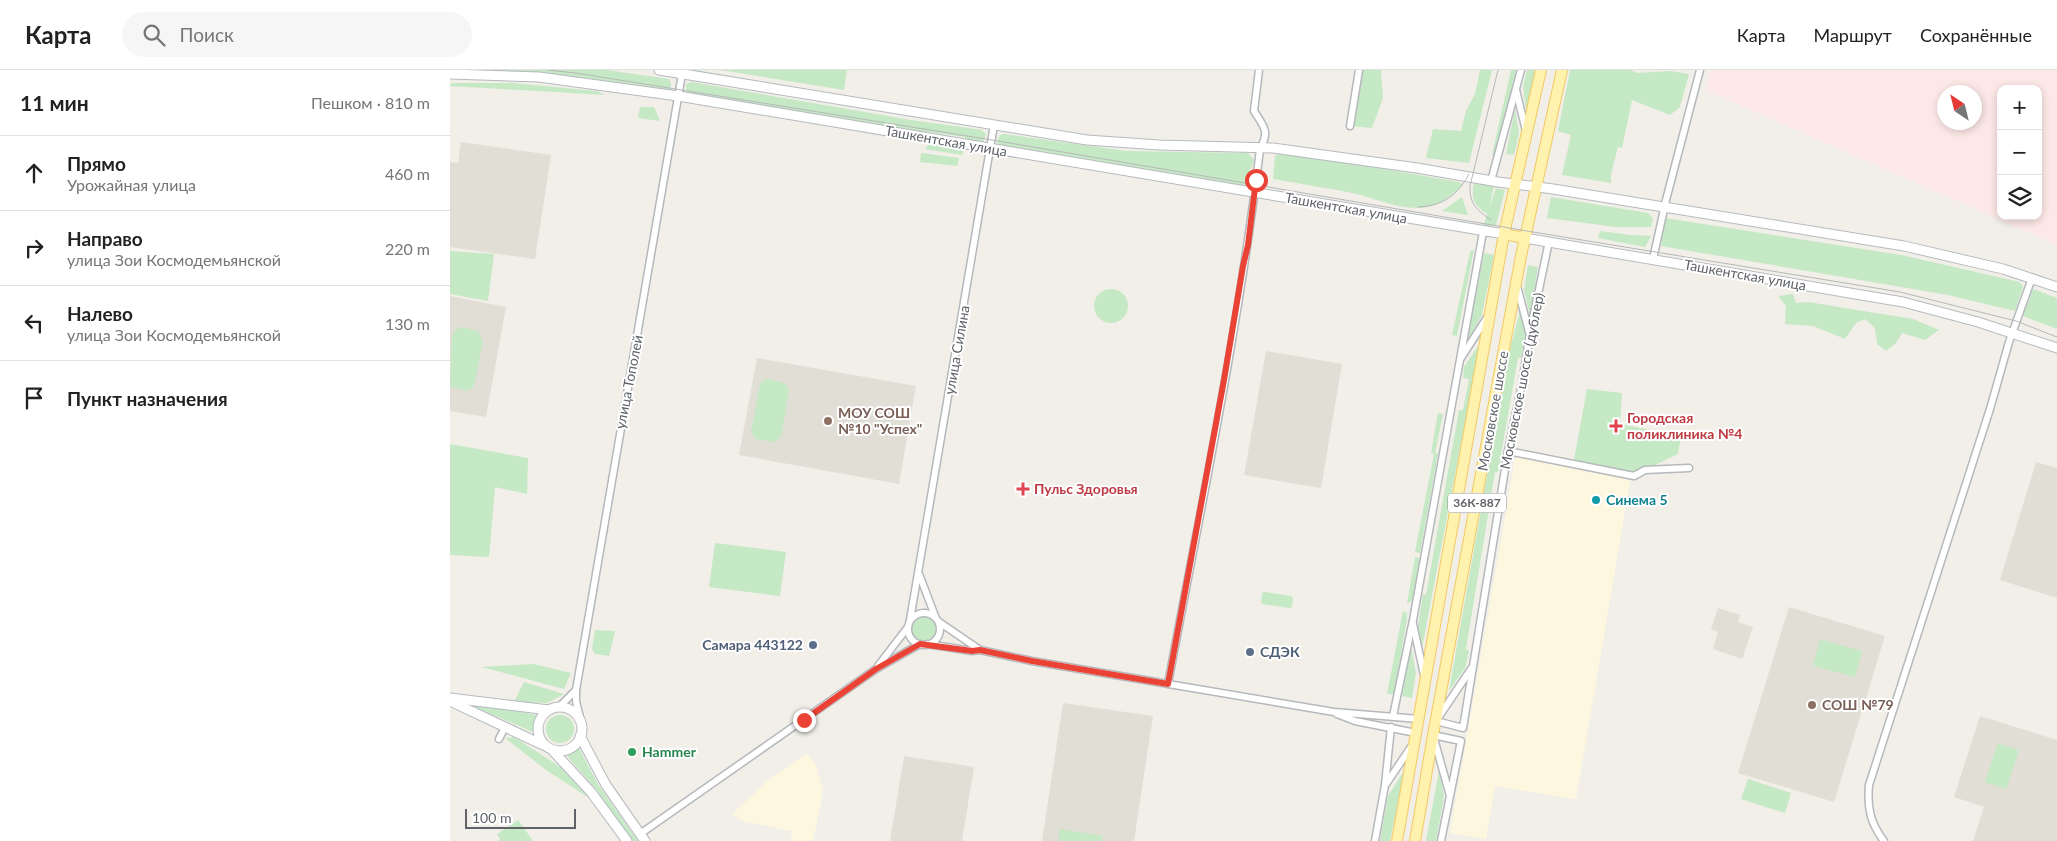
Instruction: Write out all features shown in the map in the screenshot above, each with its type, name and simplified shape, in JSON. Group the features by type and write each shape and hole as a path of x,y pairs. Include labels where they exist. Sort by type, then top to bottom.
{"main road":[{"name":"Ташкентская улица","path":"658,70 1087,140 1260,149 1273,148 1665,206 1904,246 2032,278 2057,287"},
{"name":"Московское шоссе","path":"1397,841 1504,234 1541,70"},
{"name":"Московское шоссе","path":"1415,841 1525,238 1562,70"},
{"name":"Ташкентская улица","path":"450,74 539,77 678,96 1483,232 1549,241 1903,302 2057,348"},
{"path":"450,700 554,708 564,707 573,711 581,722 578,742 572,747 554,752"},
{"path":"450,700 554,752 591,792 627,841"},
{"path":"543,745 538,730 539,723 543,716 554,708"},
{"path":"1419,719 1436,722"},
{"path":"1416,733 1433,735"},
{"path":"580,736 606,785 642,838"}],"street":[{"path":"1168,684 1248,245 1260,149 1266,138 1264,128 1254,111 1259,70"},
{"path":"1350,126 1359,70"},
{"path":"1491,181 1521,70"},
{"path":"1653,259 1700,70"},
{"name":"улица Тополей","path":"581,722 576,701 576,690 682,74"},
{"path":"1516,88 1526,135"},
{"name":"улица Силина","path":"910,620 994,125"},
{"path":"1393,716 1483,232"},
{"name":"Московское шоссе (дублер)","path":"1436,722 1463,728 1471,669 1508,451 1549,241"},
{"path":"1884,841 1869,814 1869,785 1988,417 2012,333 2032,278"},
{"path":"1517,284 1530,333"},
{"path":"1459,362 1490,311"},
{"path":"1508,451 1634,476 1645,470 1689,468"},
{"path":"642,838 876,669 923,644 934,641 938,635 937,620 918,574"},
{"path":"980,650 924,613 916,614 910,620 908,634 913,641 923,644 972,651 980,650 1032,661 1334,712 1419,719"},
{"path":"1412,620 1425,681"},
{"path":"876,669 908,627"},
{"path":"1436,722 1471,669"},
{"path":"554,708 576,690"},
{"path":"1334,712 1356,721 1416,733"},
{"path":"499,739 506,727"},
{"path":"1375,841 1385,785 1391,727"},
{"path":"1441,841 1462,741 1433,735 1450,796"},
{"path":"1385,785 1414,744"}],"shaded area":[{"path":"1711,70 2057,70 2057,245 2000,220 2042,220 2042,85 1997,85 1997,219 1705,90"},
{"path":"461,142 551,155 535,259 450,247 450,162 458,163"},
{"path":"450,296 506,307 486,417 450,411"},
{"path":"1266,351 1342,364 1321,488 1244,475"},
{"name":"МОУ СОШ №10 \"Успех\"","path":"757,358 916,386 899,484 739,455"},
{"path":"1517,448 1632,470 1576,799 1495,786 1486,839 1450,833"},
{"path":"2036,462 2057,468 2057,598 2000,580"},
{"name":"СОШ №79","path":"1789,607 1885,636 1834,802 1738,773"},
{"path":"1718,608 1740,615 1738,622 1753,627 1742,659 1713,649 1718,632 1711,629"},
{"path":"1063,703 1153,716 1134,841 1042,841"},
{"path":"1980,716 2057,740 2057,841 1973,841 1984,807 1954,797"},
{"path":"806,754 816,765 823,791 813,841 791,841 792,831 746,822 732,814 770,779"},
{"path":"904,756 974,767 962,841 890,841"}],"green space":[{"path":"450,70 607,70 669,79 671,86 665,94"},
{"path":"691,70 840,95 834,97 692,73"},
{"path":"721,70 847,70 844,90"},
{"path":"1359,70 1381,70 1383,98 1372,128 1350,126"},
{"path":"1480,70 1492,70 1469,163 1426,158 1433,129 1461,131 1466,111 1475,94"},
{"path":"1511,70 1516,70 1496,157 1492,155"},
{"path":"1527,70 1536,70 1526,109 1523,87"},
{"path":"1570,70 1630,70 1638,73 1670,71 1689,74 1680,107 1670,115 1632,100 1622,148 1618,147 1611,174 1611,183 1562,175 1571,135 1558,131"},
{"path":"691,82 911,120 982,130 986,134 983,143 965,140 965,137 927,132 907,132 687,93 686,84"},
{"path":"512,83 597,91 605,95 450,86 450,84"},
{"path":"640,107 654,107 660,121 638,118"},
{"path":"1515,109 1519,133 1514,155 1506,154"},
{"path":"1000,135 1127,151 1248,153 1254,160 1245,187 999,147 997,142"},
{"path":"929,144 964,150 962,155 925,149"},
{"path":"921,153 959,158 957,166 920,162"},
{"path":"1279,154 1327,159 1459,182 1463,185 1445,200 1432,206 1423,208 1403,207 1357,194 1273,179 1275,156"},
{"path":"1474,183 1494,186 1489,208 1496,188 1505,190 1496,225 1483,227 1487,214 1474,201"},
{"path":"1462,197 1468,215 1442,211"},
{"path":"1551,197 1648,213 1653,219 1651,227 1616,227 1547,218"},
{"path":"1665,218 1901,255 2020,282 2023,287 2015,311 1948,295 1661,246"},
{"path":"1600,231 1651,236 1645,247 1598,238"},
{"path":"1474,250 1457,336 1452,335 1470,252"},
{"path":"450,251 494,254 488,301 450,294"},
{"path":"1484,253 1494,255 1482,315 1467,342"},
{"path":"1528,265 1538,267 1530,316 1524,290"},
{"path":"1111,289 1118,290 1123,294 1127,299 1127,313 1123,318 1118,322 1111,323 1104,322 1099,318 1095,313 1094,306 1095,299 1099,294 1104,290"},
{"path":"2033,289 2057,298 2057,329 2023,316"},
{"path":"1793,294 1796,303 1808,302 1913,319 1939,330 1925,340 1902,333 1896,343 1886,351 1877,344 1875,328 1865,319 1856,323 1845,339 1813,326 1785,324 1786,306 1778,296"},
{"path":"1520,311 1525,335 1521,358 1518,358 1498,472 1495,472 1466,649 1469,651 1465,668 1449,691 1509,352"},
{"path":"462,327 478,331 483,341 474,386 468,391 450,387 452,336 455,330"},
{"path":"1480,343 1422,648 1418,626 1423,594 1426,595 1459,410 1463,410 1469,379 1463,378 1464,367"},
{"path":"769,379 784,383 789,389 782,434 774,442 756,439 751,432 760,384 763,380"},
{"path":"1587,389 1622,393 1620,424 1681,436 1678,454 1645,470 1627,475 1573,465"},
{"path":"1438,413 1443,414 1435,453 1438,454 1420,553 1415,552 1434,454 1431,453"},
{"path":"450,444 528,458 527,494 495,487 489,557 450,555"},
{"path":"715,543 786,552 780,596 709,587"},
{"path":"1415,557 1420,558 1413,600 1407,604"},
{"path":"1262,593 1291,596 1293,598 1292,607 1263,604 1261,602"},
{"path":"1403,611 1407,613 1407,619 1394,694 1387,694"},
{"path":"924,617 933,620 936,629 933,638 924,641 915,638 912,629 915,620"},
{"path":"595,630 615,631 609,656 595,654 592,649"},
{"path":"1820,639 1862,651 1855,677 1813,666"},
{"path":"1411,647 1416,673 1412,698 1402,696"},
{"path":"533,664 571,673 564,689 482,667"},
{"path":"524,682 564,694 547,703 514,702"},
{"path":"462,699 536,715 533,732 461,701"},
{"path":"560,715 570,719 574,729 570,739 560,743 550,739 546,729 550,719"},
{"path":"514,737 562,768 589,798 546,770 505,738"},
{"path":"1998,743 2019,750 2006,789 1985,782"},
{"path":"579,748 599,786 638,841 631,841 596,789 567,756"},
{"path":"1404,771 1390,841 1380,841 1388,796"},
{"path":"1439,771 1444,797 1436,841 1426,841"},
{"path":"1748,779 1791,793 1785,813 1741,799"},
{"path":"518,820 533,841 498,841 500,839 497,834"},
{"path":"1060,829 1103,836 1102,841 1058,841"}],"tram line":[{"path":"547,70 576,73 992,140 1900,292 2016,321 2057,337"},
{"path":"1491,220 1475,206 1471,198 1470,186 1498,70"},
{"path":"1418,207 1442,202 1449,198 1460,188 1469,174"}],"place":[{"name":"МОУ СОШ №10 \"Успех\"","path":"828,421"},
{"name":"Городская поликлиника №4","path":"1616,426"},
{"name":"Пульс Здоровья","path":"1023,489"},
{"name":"Синема 5","path":"1596,500"},
{"name":"Самара 443122","path":"813,645"},
{"name":"СДЭК","path":"1250,652"},
{"name":"СОШ №79","path":"1812,705"},
{"name":"Hammer","path":"632,752"}],"route":[{"path":"804,720 876,669 920,644 972,651 980,650 1032,661 1168,684 1238,305 1256,180"}]}
